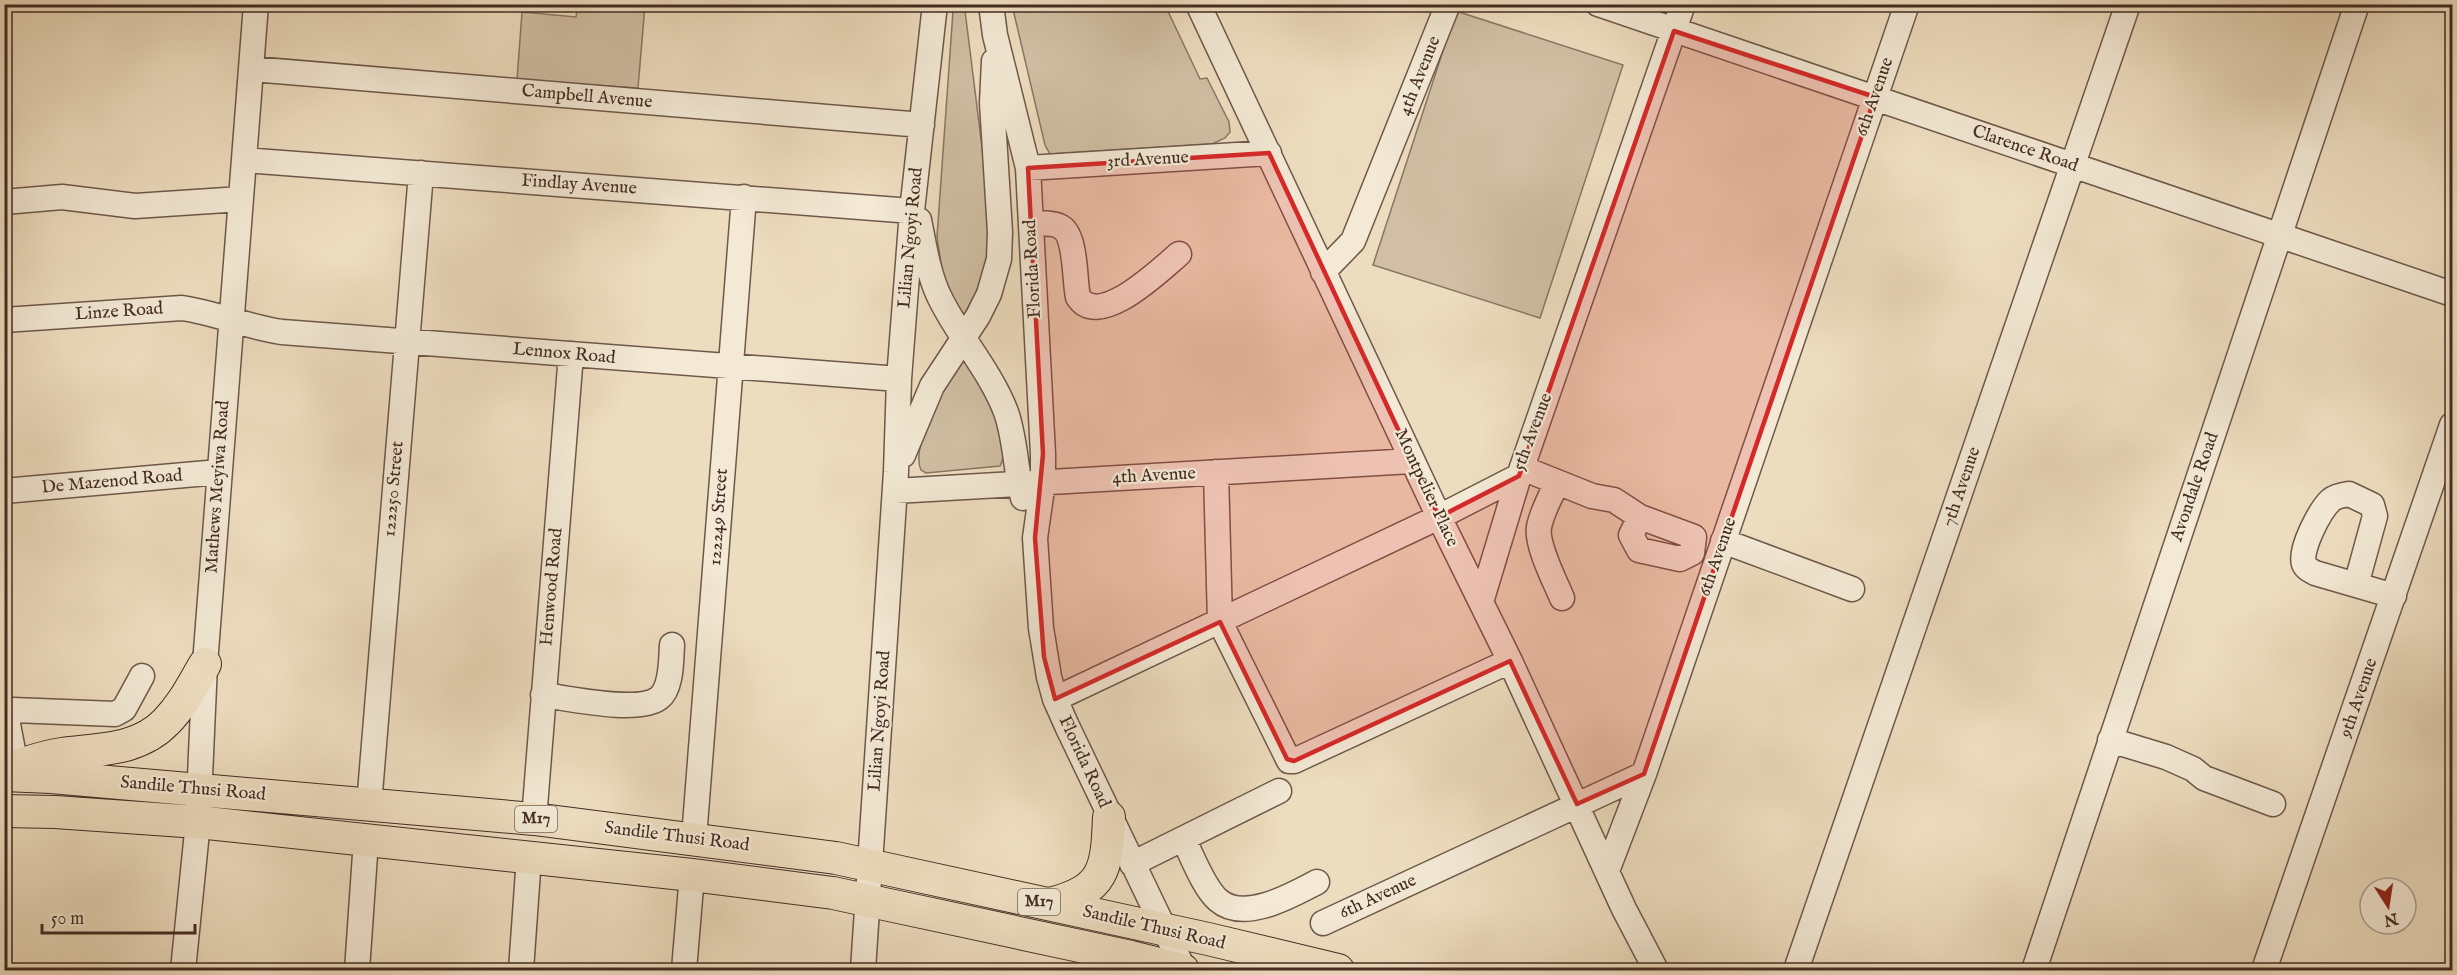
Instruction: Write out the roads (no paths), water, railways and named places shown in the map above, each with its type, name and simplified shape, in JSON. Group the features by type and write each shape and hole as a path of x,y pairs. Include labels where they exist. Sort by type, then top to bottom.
{"main road":[{"path":"8,770 61,754 115,748 146,737 165,723 182,703 205,664"},
{"name":"Sandile Thusi Road","path":"8,770 51,777 534,819 694,838 870,864 1338,970"},
{"name":"Sandile Thusi Road","path":"4,811 55,812 198,822 692,875 868,900 1184,970"},
{"path":"1050,904 1074,898 1089,889 1099,878 1105,863 1109,817"}],"street":[{"name":"Mathews Meyiwa Road","path":"183,970 198,822 205,664 256,4"},
{"name":"Lilian Ngoyi Road","path":"863,970 896,481 899,380 913,202 935,4"},
{"name":"Florida Road","path":"991,4 995,35 1028,168 1031,224 1031,483 1044,657 1055,699 1109,817 1184,970"},
{"name":"Montpelier Place","path":"1198,4 1439,518 1510,661 1656,970"},
{"name":"4th Avenue","path":"1323,272 1353,241 1448,4"},
{"name":"Clarence Road","path":"1598,4 2452,294"},
{"name":"5th Avenue","path":"1055,699 1439,518 1520,472 1683,4"},
{"name":"6th Avenue","path":"1323,923 1644,774 1906,4"},
{"name":"7th Avenue","path":"1796,970 2128,4"},
{"name":"Avondale Road","path":"2034,970 2281,237 2357,4"},
{"name":"Lilian Ngoyi Road","path":"896,481 932,386 978,316 989,294 999,259 992,103 995,35"},
{"name":"Campbell Avenue","path":"252,69 922,125"},
{"name":"3rd Avenue","path":"1028,168 1269,153"},
{"name":"Findlay Avenue","path":"244,160 744,197 913,202"},
{"name":"122250 Street","path":"369,805 421,173"},
{"path":"4,202 62,197 135,206 196,200 241,199"},
{"name":"122249 Street","path":"694,838 744,197"},
{"name":"Florida Road","path":"913,202 931,274 939,295 1006,411 1014,442 1031,483"},
{"path":"1031,224 1054,224 1066,231 1071,241 1078,297 1082,304 1091,307 1099,308 1112,304 1134,291 1179,254"},
{"name":"Linze Road","path":"4,320 182,308 208,312 231,320"},
{"name":"Lennox Road","path":"231,320 256,328 282,332 899,380"},
{"name":"Henwood Road","path":"534,819 571,354"},
{"name":"9th Avenue","path":"2265,970 2452,425"},
{"name":"4th Avenue","path":"896,481 1031,483 1412,461"},
{"name":"De Mazenod Road","path":"4,491 219,472"},
{"path":"1216,472 1220,621 1287,759 1291,761 1510,661"},
{"path":"1481,602 1520,472 1592,496 1614,500 1640,517"},
{"path":"1557,483 1541,517 1538,530 1542,549 1562,598"},
{"path":"1724,541 1852,589"},
{"path":"2356,585 2394,596"},
{"path":"543,695 618,705 648,703 659,698 665,689 672,645"},
{"path":"8,770 7,719 9,712 13,710 115,714 124,709 142,676"},
{"path":"2110,740 2166,757 2193,769 2204,778 2273,804"},
{"path":"1607,870 1644,774"},
{"path":"1132,864 1279,791"},
{"path":"357,970 366,840"},
{"path":"1184,840 1210,890 1218,900 1229,907 1242,909 1283,900 1317,882"},
{"path":"521,970 529,857"},
{"path":"684,970 692,875"}]}
